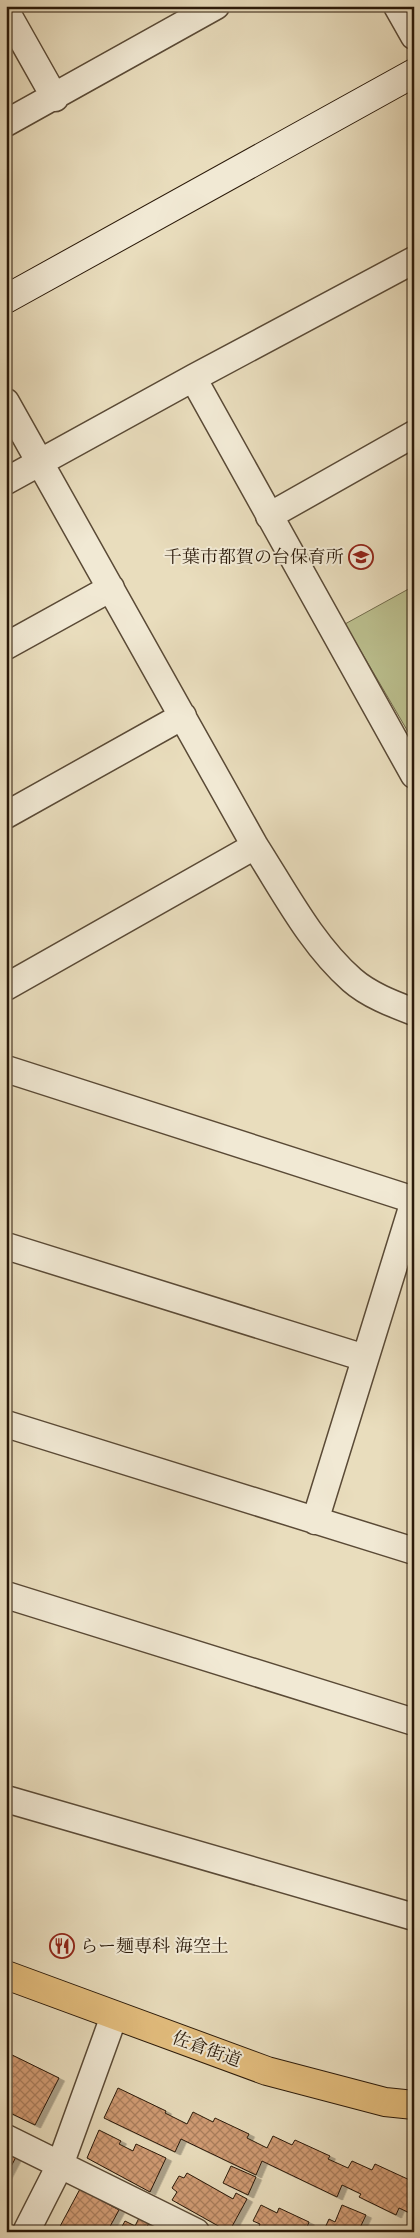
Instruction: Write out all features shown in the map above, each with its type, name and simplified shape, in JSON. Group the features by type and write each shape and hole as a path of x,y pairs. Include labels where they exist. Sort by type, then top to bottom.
{"main road":[{"name":"佐倉街道","path":"6,1976 267,2071 385,2102 414,2105"}],"street":[{"path":"397,6 414,36"},
{"path":"6,123 55,98 205,9"},
{"path":"6,11 55,98"},
{"path":"6,299 414,73"},
{"path":"6,481 195,376 414,260"},
{"path":"195,376 197,385 414,775"},
{"path":"6,402 255,846 297,913 330,958 353,981 382,999 414,1012"},
{"path":"269,516 414,434"},
{"path":"6,646 110,588"},
{"path":"6,815 183,716"},
{"path":"6,987 255,846"},
{"path":"6,1069 414,1200 315,1521"},
{"path":"6,1246 365,1358"},
{"path":"6,1424 414,1551"},
{"path":"6,1595 413,1720"},
{"path":"6,1799 414,1917"},
{"path":"26,2232 60,2165 114,2016"},
{"path":"6,2138 196,2232"}],"green space":[{"path":"414,586 414,742 345,624"}],"building":[{"path":"6,2052 59,2078 35,2125 6,2111"},
{"path":"118,2088 166,2111 165,2113 187,2124 193,2112 213,2122 215,2118 249,2134 247,2138 267,2148 273,2136 292,2145 295,2140 330,2156 328,2159 348,2168 352,2161 372,2170 375,2164 414,2182 414,2215 399,2208 396,2215 359,2197 361,2194 342,2185 337,2197 262,2161 256,2175 181,2139 175,2152 104,2118"},
{"path":"99,2130 121,2141 119,2144 133,2151 136,2144 166,2158 150,2192 87,2158"},
{"path":"6,2152 16,2157 6,2176"},
{"path":"231,2166 256,2177 248,2195 223,2183"},
{"path":"187,2173 233,2199 236,2193 247,2199 229,2232 172,2200 177,2192 172,2188 179,2176 184,2178"},
{"path":"80,2189 119,2210 107,2232 57,2232"},
{"path":"261,2205 277,2213 279,2208 309,2222 305,2232 257,2232 260,2224 253,2221"},
{"path":"342,2205 366,2215 358,2232 323,2232 329,2219 335,2222"},
{"path":"139,2218 149,2223 144,2232 119,2232 125,2221 135,2226"}],"place":[{"name":"千葉市都賀の台保育所","path":"361,557"},
{"name":"らー麺専科 海空土","path":"62,1946"}]}
